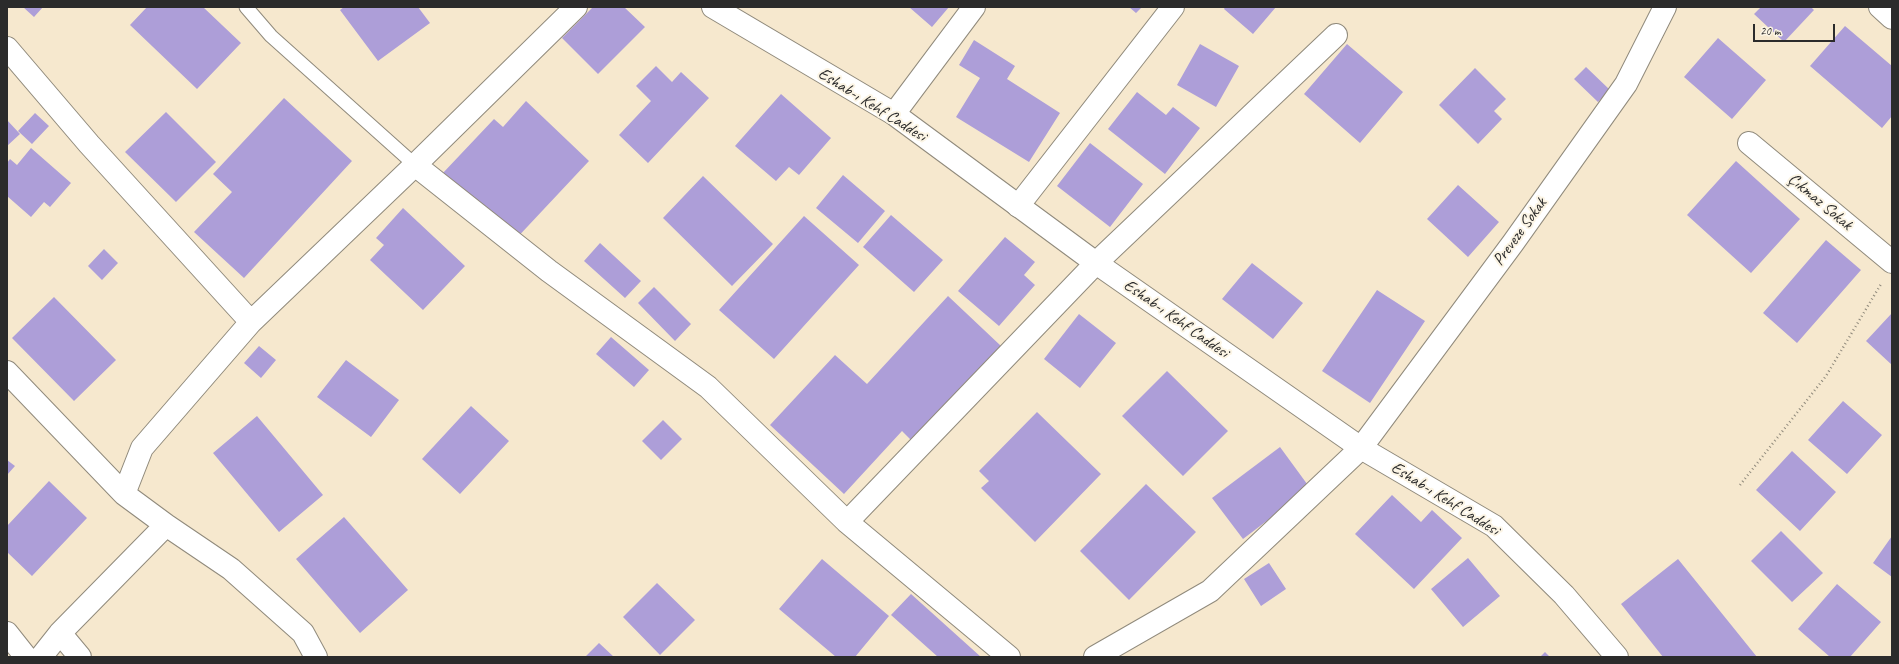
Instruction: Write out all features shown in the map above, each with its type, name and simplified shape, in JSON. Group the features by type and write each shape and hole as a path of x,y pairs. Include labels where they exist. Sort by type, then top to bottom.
{"street":[{"path":"124,494 142,448 251,322 415,165 576,7"},
{"name":"Eshab-ı Kehf Caddesi","path":"712,7 894,114 1096,263 1361,448 1494,526 1564,595 1617,657"},
{"path":"894,114 974,7"},
{"path":"1018,206 1173,7"},
{"name":"Preveze Sokak","path":"1096,657 1210,591 1361,448 1513,243 1626,84 1665,7"},
{"path":"1880,7 1892,18"},
{"path":"847,522 1096,263 1336,35"},
{"path":"7,48 89,144 251,322"},
{"name":"Çıkmaz Sokak","path":"1749,143 1888,270"},
{"path":"415,165 549,271 708,387 847,522 1009,657"},
{"path":"7,372 124,494 166,525 231,569 303,633 316,657"},
{"path":"41,657 60,633 166,525"},
{"path":"7,633 26,657"},
{"path":"60,633 80,657"}],"lane":[{"path":"246,7 271,36 415,165"}],"path":[{"path":"1740,484 1826,376 1888,270"}],"building":[{"path":"23,7 43,7 34,17"},
{"path":"147,7 203,7 241,43 197,89 130,25"},
{"path":"344,7 418,7 430,23 378,61 340,10"},
{"path":"593,7 624,7 645,27 598,74 562,38"},
{"path":"909,7 949,7 932,27"},
{"path":"1129,7 1142,7 1136,13"},
{"path":"1225,7 1276,7 1253,34 1224,9"},
{"path":"1761,7 1811,7 1814,10 1784,42 1754,14"},
{"path":"1845,26 1892,66 1892,116 1882,128 1810,66"},
{"path":"1718,38 1766,80 1732,119 1684,77"},
{"path":"974,40 1015,66 1007,79 1060,113 1029,162 956,117 980,78 959,65"},
{"path":"1200,44 1239,66 1216,107 1177,85"},
{"path":"1347,44 1403,92 1360,143 1304,94"},
{"path":"656,66 672,82 681,72 709,98 648,163 619,135 651,101 636,86"},
{"path":"1586,67 1610,90 1598,102 1574,79"},
{"path":"1475,68 1506,99 1494,111 1502,119 1478,144 1439,105"},
{"path":"1137,92 1166,115 1173,107 1200,128 1165,174 1108,129"},
{"path":"781,94 831,138 799,175 789,167 776,181 735,146"},
{"path":"284,98 352,161 244,278 194,232 232,192 213,174"},
{"path":"526,101 589,161 513,242 442,174 494,119 503,127"},
{"path":"166,112 216,162 176,202 125,152"},
{"path":"35,113 49,126 32,144 18,131"},
{"path":"7,120 20,134 7,146"},
{"path":"1090,143 1143,184 1110,227 1057,186"},
{"path":"31,148 71,183 50,207 44,202 31,217 7,196 7,163 10,159 17,165"},
{"path":"1736,161 1800,219 1751,273 1687,215"},
{"path":"843,175 885,211 858,243 816,208"},
{"path":"703,176 773,244 732,286 663,218"},
{"path":"1458,185 1499,222 1468,257 1427,219"},
{"path":"403,208 465,266 423,310 370,260 384,245 376,238"},
{"path":"891,215 943,260 914,292 863,247"},
{"path":"804,216 859,265 774,359 719,310"},
{"path":"1005,237 1035,262 1024,275 1035,285 999,326 958,291"},
{"path":"1826,240 1861,270 1797,343 1763,313"},
{"path":"600,243 641,281 625,298 584,261"},
{"path":"104,249 118,263 102,280 88,266"},
{"path":"1252,263 1303,303 1273,339 1222,299"},
{"path":"654,287 691,324 675,341 638,303"},
{"path":"1377,290 1425,321 1370,403 1322,371"},
{"path":"948,296 1001,346 913,442 902,431 844,494 770,425 835,355 867,384"},
{"path":"54,297 116,360 74,401 12,338"},
{"path":"1892,313 1892,365 1866,341"},
{"path":"1079,314 1116,343 1080,388 1044,359"},
{"path":"611,337 649,370 634,387 596,354"},
{"path":"259,346 276,360 261,378 244,363"},
{"path":"346,360 399,400 371,437 317,397"},
{"path":"1167,371 1228,431 1183,476 1122,416"},
{"path":"1843,401 1882,435 1847,474 1808,440"},
{"path":"471,406 509,441 460,494 422,459"},
{"path":"1037,412 1101,474 1035,542 981,488 989,481 979,471"},
{"path":"257,416 323,495 279,532 213,453"},
{"path":"663,420 682,439 661,460 642,441"},
{"path":"1280,447 1310,488 1243,539 1212,498"},
{"path":"1792,451 1836,492 1800,531 1756,490"},
{"path":"7,460 15,466 7,475"},
{"path":"49,481 87,518 32,576 7,552 7,526"},
{"path":"1146,484 1196,532 1129,600 1080,551"},
{"path":"1392,495 1421,522 1432,510 1462,538 1414,589 1355,534"},
{"path":"344,517 408,590 360,633 296,559"},
{"path":"1781,531 1823,573 1792,602 1751,561"},
{"path":"1892,536 1892,577 1873,563"},
{"path":"1468,558 1500,596 1463,627 1431,589"},
{"path":"822,559 889,616 855,657 836,657 779,609"},
{"path":"1678,559 1757,657 1663,657 1621,604"},
{"path":"1269,563 1286,589 1261,606 1244,579"},
{"path":"657,583 695,620 660,655 623,617"},
{"path":"1837,584 1881,622 1850,657 1830,657 1798,629"},
{"path":"911,594 981,657 938,657 891,615"},
{"path":"599,643 614,657 585,657"},
{"path":"1545,652 1550,657 1540,657"}]}
